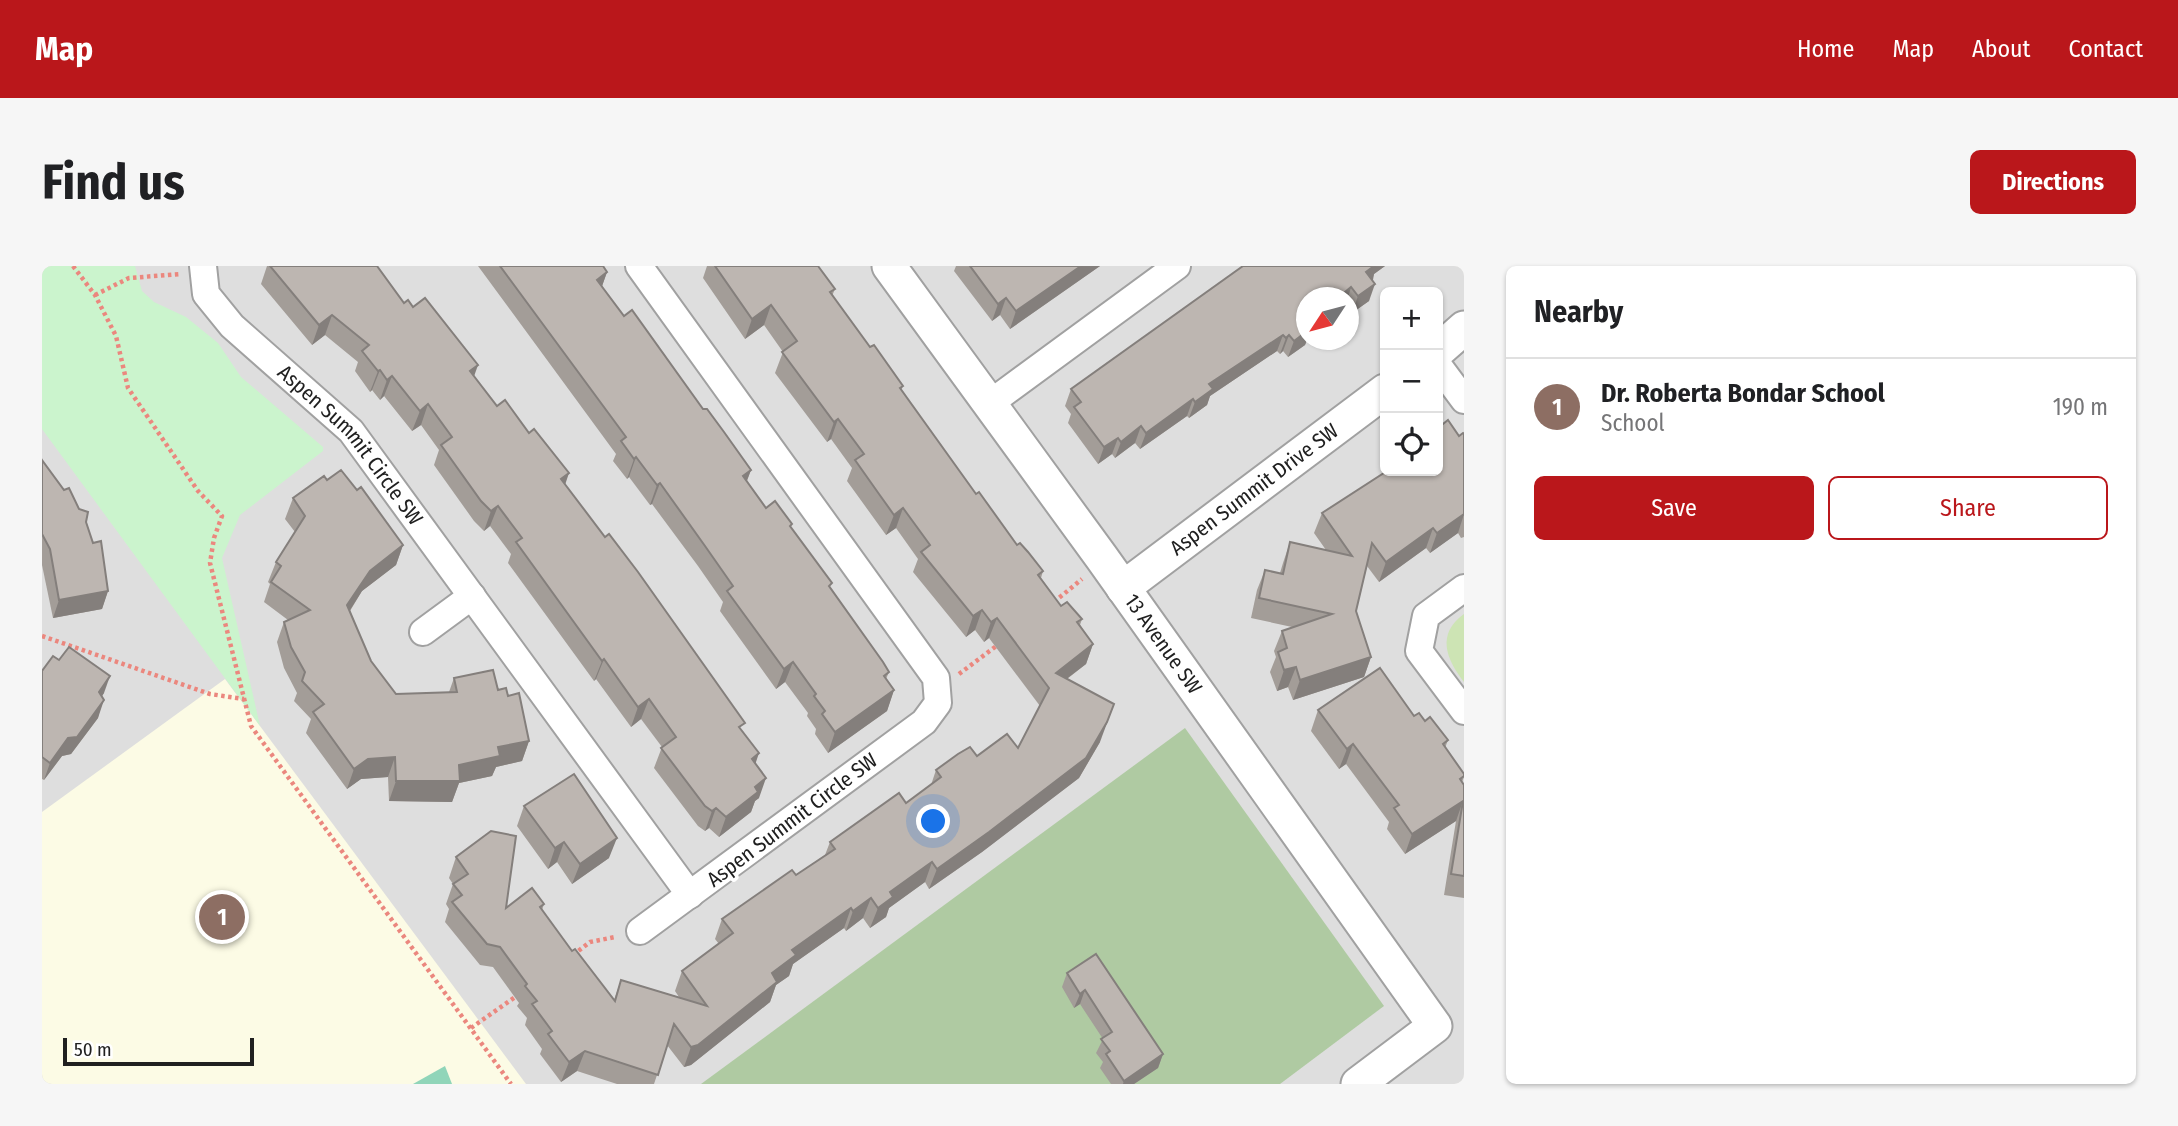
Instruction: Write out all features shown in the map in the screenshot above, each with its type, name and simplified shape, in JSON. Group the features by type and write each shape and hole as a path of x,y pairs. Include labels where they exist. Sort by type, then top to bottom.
{"street":[{"path":"639,266 936,678 937,690"},
{"name":"13 Avenue SW","path":"889,266 1123,587 1435,1026 1358,1084"},
{"path":"989,404 1177,266"},
{"name":"Aspen Summit Circle SW","path":"203,269 206,294 232,326 351,431 690,895 924,722 938,703 937,690"},
{"path":"1439,350 1464,328"},
{"path":"1443,372 1464,400"},
{"name":"Aspen Summit Drive SW","path":"1123,587 1380,395"},
{"path":"1464,589 1426,616 1419,651 1464,711"},
{"path":"424,632 472,596"},
{"path":"640,931 690,895"}],"path":[{"path":"73,266 95,295 116,336 128,388 198,491 222,516 214,538 210,563 251,726 511,1084"},
{"path":"95,295 130,278 203,269"},
{"path":"1049,606 1102,558"},
{"path":"42,636 210,694 245,699"},
{"path":"937,690 1006,638"},
{"path":"568,958 590,942 640,931"},
{"path":"471,1028 524,990"}],"shaded area":[{"path":"42,266 1464,266 1464,1081 1457,1084 42,1084"},
{"path":"225,679 526,1084 42,1084 42,812"}],"green space":[{"path":"42,266 135,266 142,291 154,302 186,317 218,343 241,377 323,447 323,451 240,515 222,558 260,726 42,429"},
{"path":"1464,614 1464,682 1452,664 1447,638 1455,622"},
{"path":"1185,728 1384,1006 1280,1084 701,1084"},
{"path":"445,1066 452,1084 413,1084"}],"building":[{"path":"270,266 377,266 404,303 408,300 413,307 425,298 478,365 470,371 497,406 505,400 529,433 534,429 569,473 561,479 605,537 609,534 638,572 745,723 739,727 759,753 752,759 766,778 755,787 758,792 726,817 716,808 712,811 705,806 661,748 676,737 649,699 638,707 516,542 522,538 498,506 491,511 481,501 441,445 452,437 428,404 420,411 392,376 387,380 362,351 369,345 332,315 319,325"},
{"path":"500,266 603,266 607,272 597,280 624,316 632,310 703,409 707,409 751,470 743,476 766,508 775,501 792,524 790,526 832,583 829,586 883,662 889,672 884,676 894,690 835,732 822,714 825,711 814,696 816,694 793,662 784,669 727,591 733,586 705,546 660,483 657,485 636,457 634,459 621,441 626,437"},
{"path":"715,266 818,266 835,289 830,292 870,347 874,345 903,386 900,388 976,494 979,492 1017,545 1020,543 1043,571 1038,575 1061,606 1067,602 1082,619 1077,622 1093,644 1056,673 1114,704 1086,758 937,869 932,862 890,892 893,897 878,908 871,898 853,911 851,908 792,950 796,955 772,973 777,982 698,1045 691,1047 674,1024 658,1075 585,1051 569,1062 548,1034 552,1031 532,1004 537,1001 525,986 527,984 500,947 487,944 452,902 462,895 453,884 468,874 456,857 491,831 516,836 506,908 532,888 544,904 540,907 572,951 575,949 615,1001 621,980 707,1006 682,971 733,933 722,919 792,870 796,875 835,849 830,842 899,793 906,803 941,777 936,770 970,747 977,756 1007,734 1018,748 1049,688 997,618 991,622 982,610 973,616 921,552 930,545 903,508 894,515 855,460 864,454 838,419 834,422 782,352 797,341 771,305 752,319"},
{"path":"970,266 1081,266 1016,311 1006,298 998,304"},
{"path":"1243,266 1374,266 1366,272 1375,284 1359,295 1359,287 1296,287 1296,340 1283,335 1209,384 1213,389 1195,402 1193,399 1146,433 1141,426 1121,442 1118,438 1104,447 1074,407 1081,402 1071,389"},
{"path":"1448,420 1459,436 1464,434 1464,514 1437,533 1433,528 1386,562 1372,543 1356,611 1371,657 1300,680 1296,667 1284,670 1278,652 1287,648 1282,631 1332,614 1259,598 1265,570 1283,574 1290,542 1352,556 1322,513 1380,476 1443,476 1443,424"},
{"path":"42,460 64,490 69,488 79,509 88,512 86,522 93,543 101,541 108,591 59,600 50,549 42,534"},
{"path":"341,470 357,490 361,487 403,545 370,571 347,605 371,661 396,694 457,692 454,678 493,670 498,690 506,688 508,696 519,693 529,741 498,747 500,756 459,765 460,781 396,781 395,757 368,759 354,769 313,712 324,704 302,681 305,672 291,647 284,622 310,610 271,582 281,566 276,562 305,516 293,498 324,476 327,480"},
{"path":"69,647 110,676 99,692 104,700 77,737 68,738 50,763 42,757 42,671 53,656 59,660"},
{"path":"1380,668 1414,716 1419,713 1425,721 1430,717 1448,740 1443,744 1464,774 1460,779 1464,785 1464,876 1451,874 1463,801 1412,834 1394,808 1399,805 1353,744 1347,749 1318,710"},
{"path":"574,774 617,838 580,864 564,842 555,848 524,806"},
{"path":"1096,954 1163,1054 1124,1081 1106,1054 1110,1051 1101,1039 1112,1032 1085,990 1080,994 1067,973"}],"place":[{"name":"Dr. Roberta Bondar School","path":"222,917"}]}
